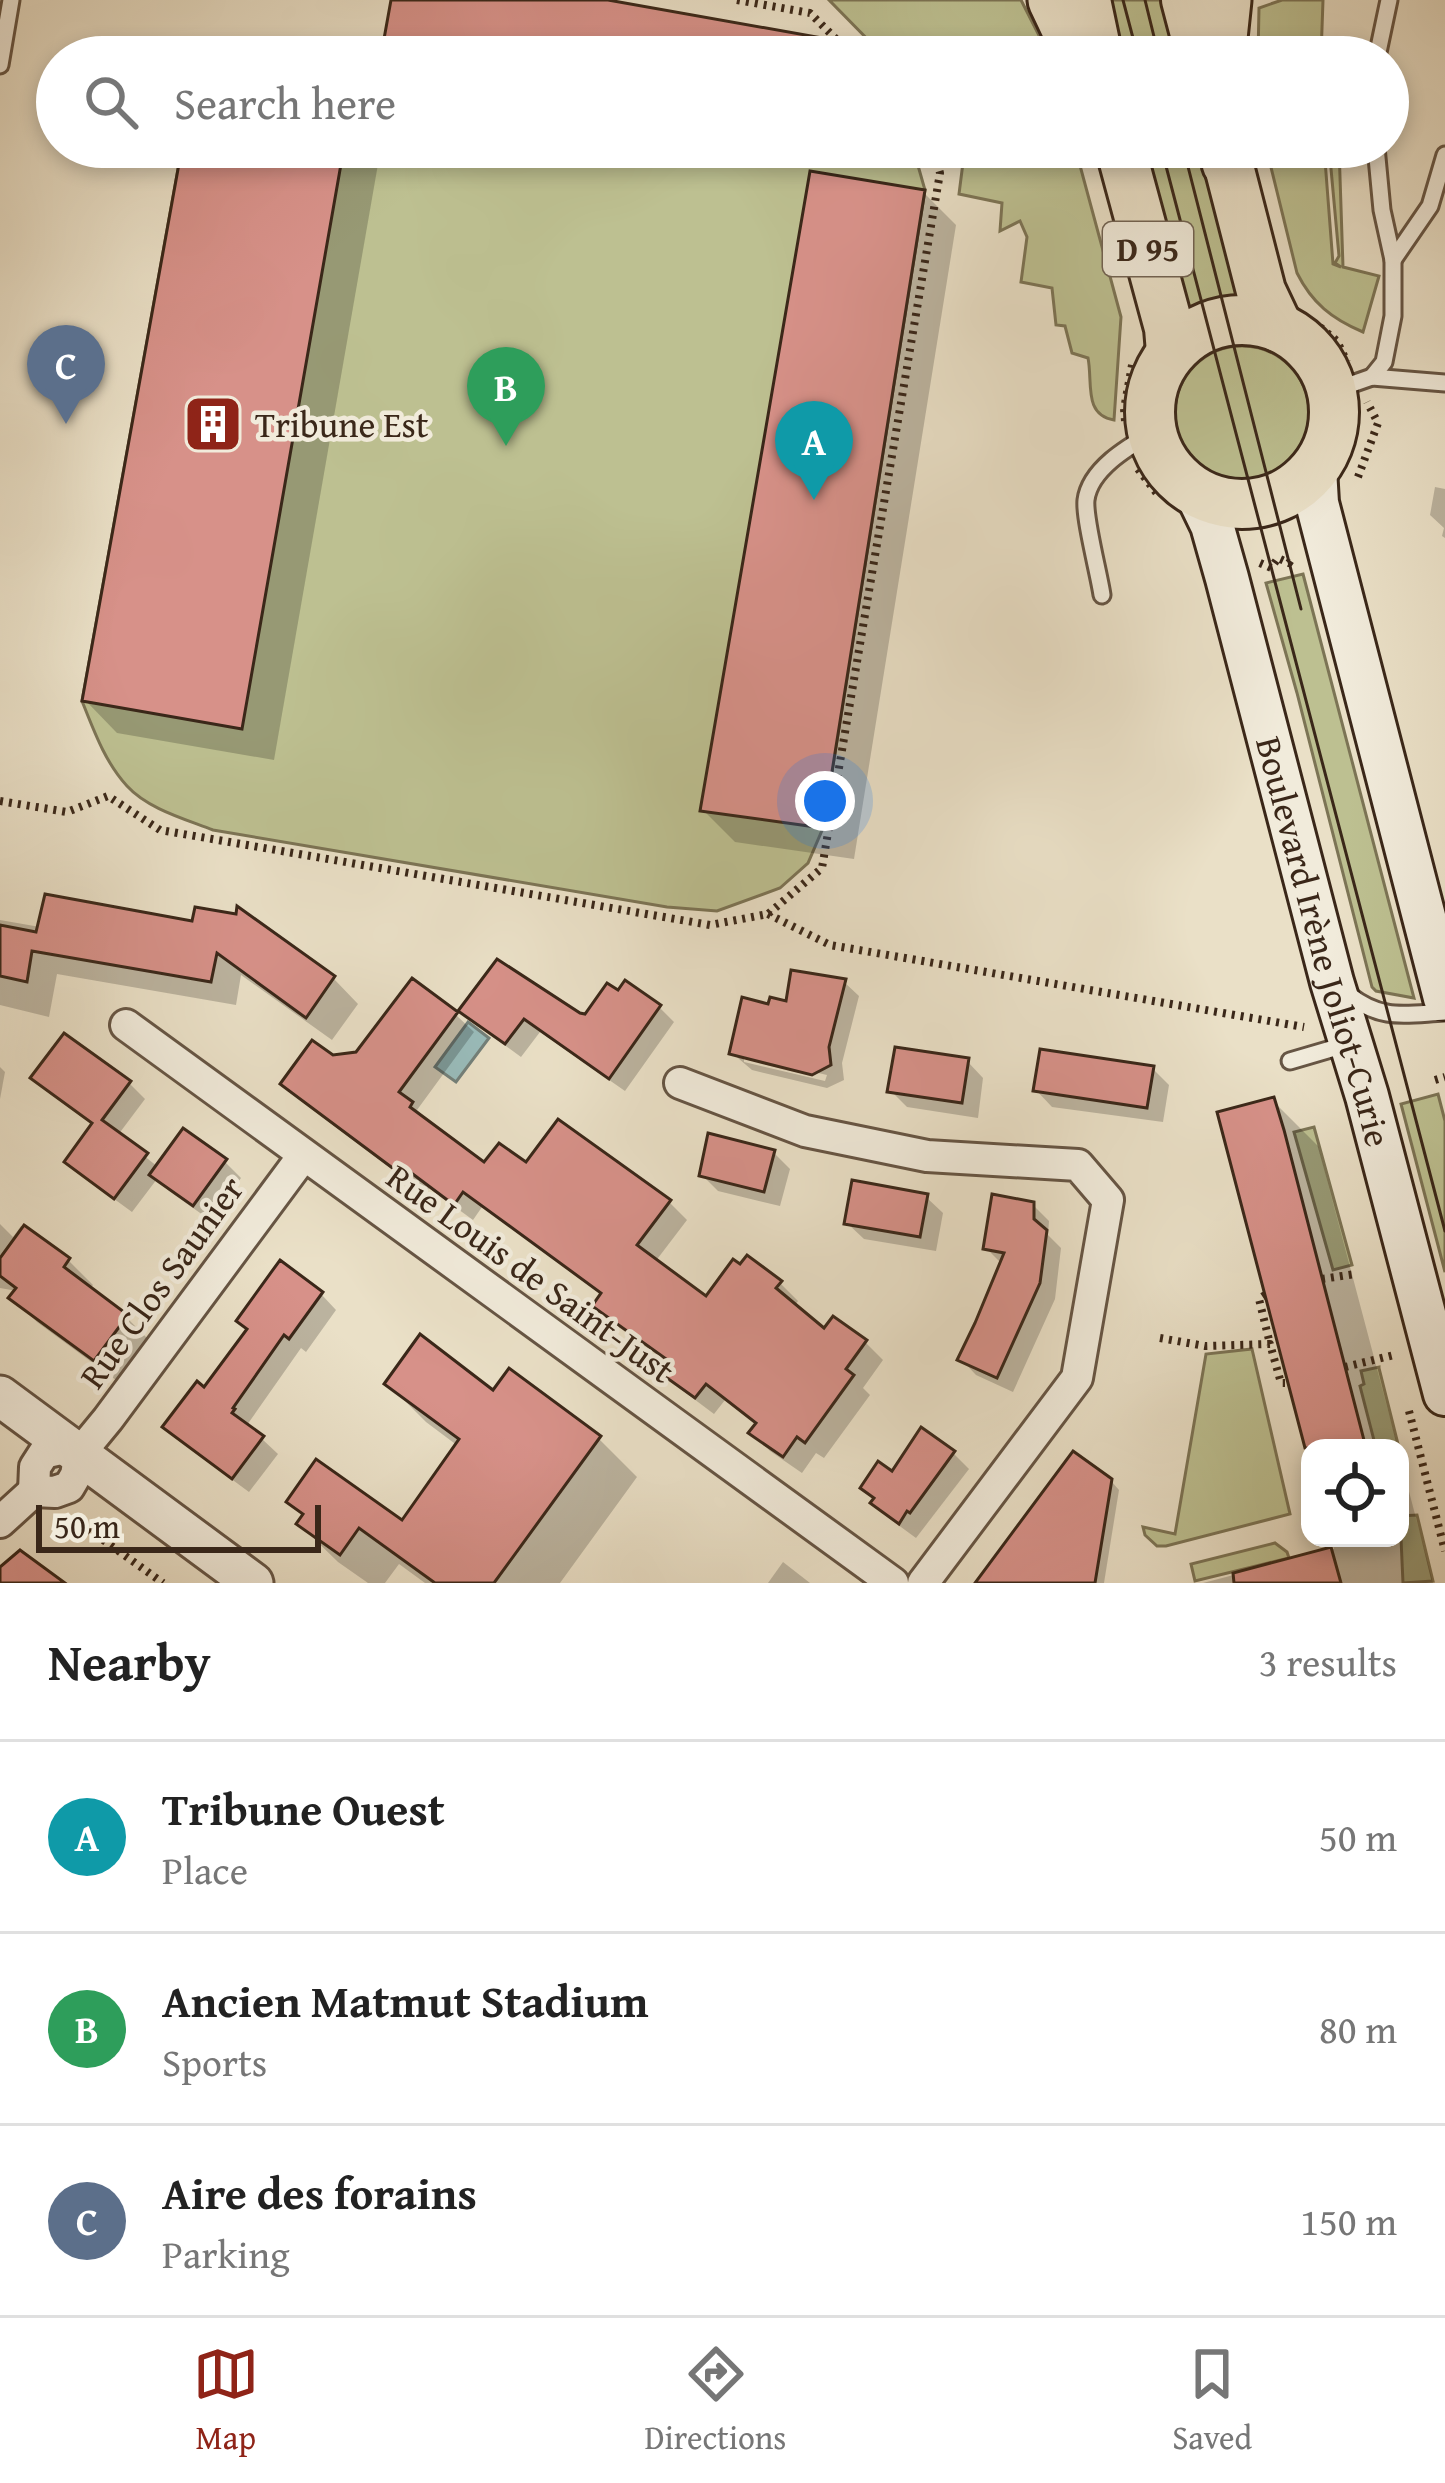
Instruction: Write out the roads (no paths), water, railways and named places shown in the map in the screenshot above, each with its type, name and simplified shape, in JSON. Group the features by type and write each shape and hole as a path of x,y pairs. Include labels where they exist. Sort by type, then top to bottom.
{"highway":[{"path":"1054,0 1072,36"},
{"path":"1221,36 1225,0"}],"main road":[{"path":"1085,0 1093,36"},
{"path":"1186,0 1195,36"},
{"name":"D 95","path":"1126,168 1169,328 1171,352"},
{"name":"D 95","path":"1230,168 1261,291 1278,328"},
{"path":"1228,320 1278,328 1297,338 1324,371 1352,384 1334,418 1328,445 1315,469 1288,492 1253,504 1233,504 1196,492 1167,466 1152,433 1150,404 1156,377 1171,352 1208,326 1228,320"},
{"path":"1315,469 1317,502 1445,998"},
{"name":"Boulevard Irène Joliot-Curie","path":"1196,492 1212,525 1227,578 1445,1394"}],"street":[{"name":"Rue Louis de Saint-Just","path":"125,1025 893,1583"},
{"path":"680,1083 805,1131 927,1156 1078,1165 1108,1200 1077,1378 922,1583"},
{"name":"Rue Clos Saunier","path":"0,1522 34,1491 69,1487 80,1454 303,1156"},
{"path":"0,1396 253,1583"}],"lane":[{"path":"0,65 11,0"},
{"path":"1381,36 1389,0"},
{"path":"1393,260 1430,206 1443,167"},
{"path":"1352,384 1384,362 1393,316 1393,260 1378,168"},
{"path":"1352,384 1445,383"},
{"path":"1102,595 1086,499 1109,463 1152,433"},
{"path":"1332,982 1381,1014 1445,1012"},
{"path":"1290,1061 1351,1043"}],"water":[{"path":"468,1022 489,1038 456,1082 435,1067"}],"tram line":[{"path":"1123,0 1132,36"},
{"path":"1145,0 1154,36"},
{"path":"1167,168 1445,1231"},
{"path":"1188,168 1301,609"}],"place":[{"name":"Aire des forains","path":"66,424"},
{"name":"Tribune Est","path":"213,424"},
{"name":"Ancien Matmut Stadium","path":"506,446"},
{"name":"Tribune Ouest","path":"814,500"}]}
